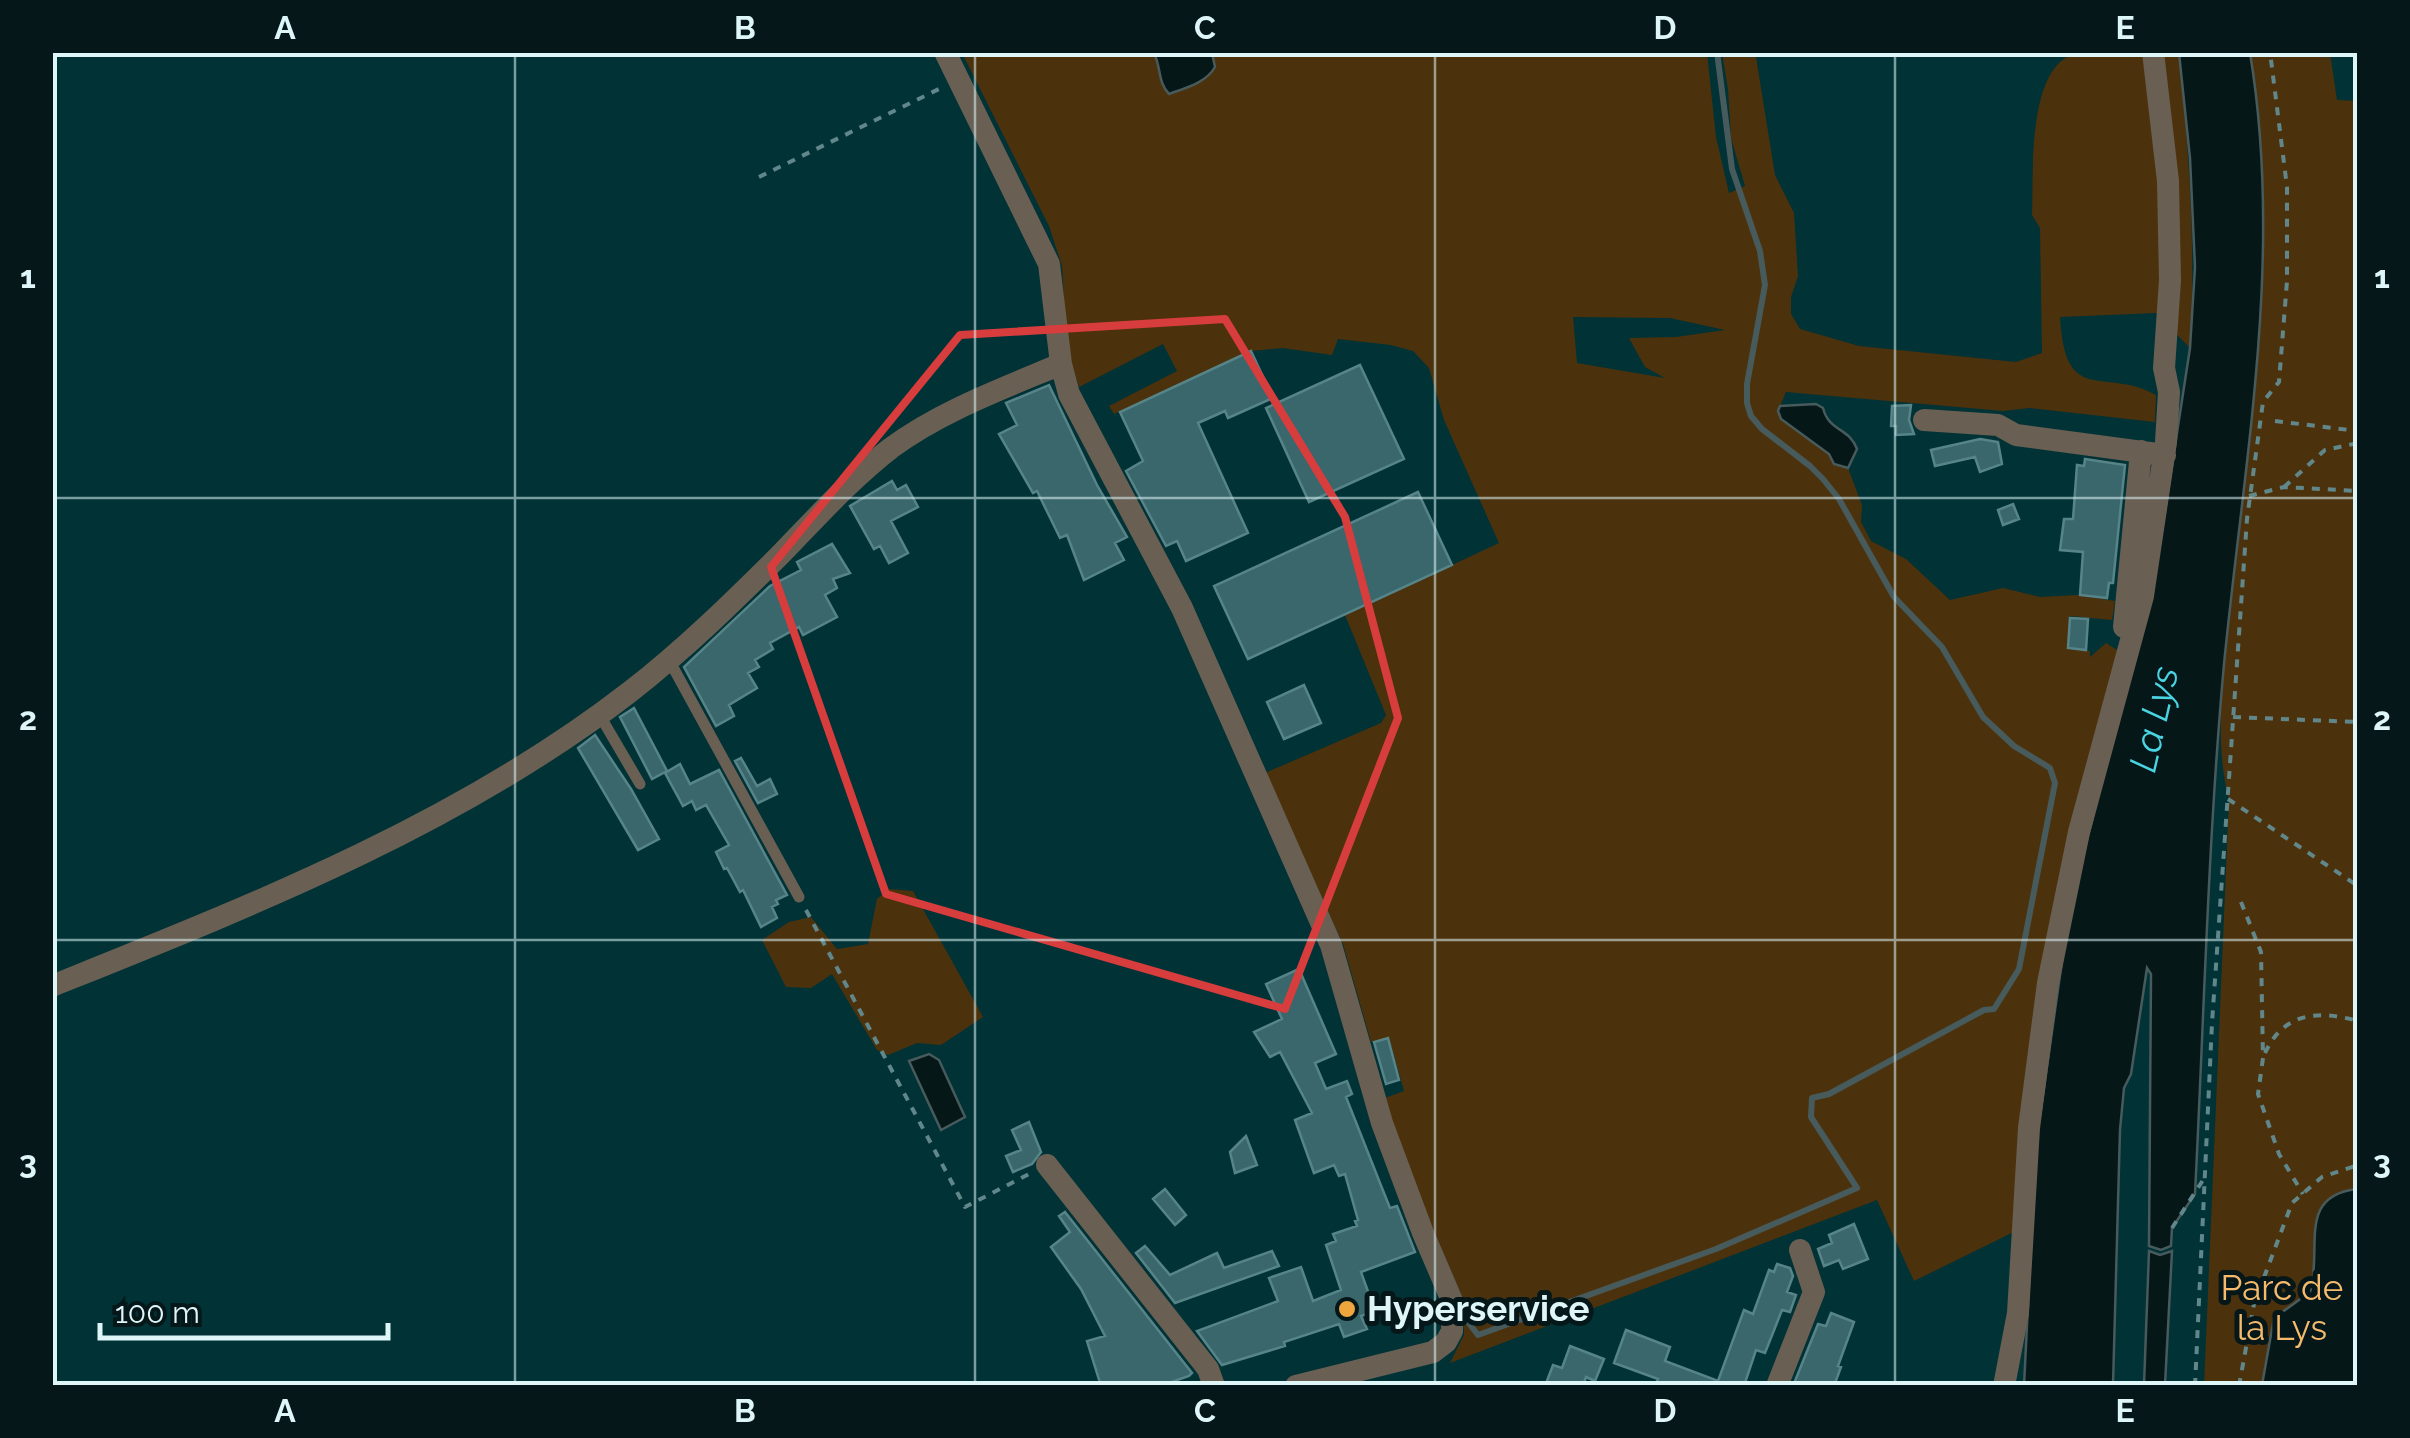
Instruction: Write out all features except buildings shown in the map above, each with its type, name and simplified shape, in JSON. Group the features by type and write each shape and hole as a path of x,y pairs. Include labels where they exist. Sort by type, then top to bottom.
{"street":[{"path":"945,52 1050,264 1060,364 1069,394 1182,608 1331,946 1382,1123 1453,1303 1452,1331 1446,1342 1432,1352 1296,1386"},
{"path":"2004,1386 2018,1313 2028,1128 2050,972 2079,832 2144,596 2164,455 2170,280 2168,182 2153,52"},
{"path":"52,986 234,912 375,845 494,781 599,714 668,660 720,614 838,494 896,445 999,390 1060,364"},
{"path":"1924,420 1998,425 2016,435 2164,455"},
{"path":"2129,652 2124,632 2141,451"},
{"path":"1047,1164 1208,1370 1214,1386"},
{"path":"1776,1386 1814,1292 1800,1250"}],"lane":[{"path":"668,660 799,898"},
{"path":"599,714 640,784"}],"path":[{"path":"2195,1386 2212,1023 2250,496 2263,402 2278,382 2287,281 2287,187 2270,52"},
{"path":"759,178 924,98 956,74"},
{"path":"2276,421 2358,432"},
{"path":"2284,486 2326,450 2358,442"},
{"path":"2250,496 2284,486 2358,491"},
{"path":"2233,717 2358,722"},
{"path":"2356,885 2358,790"},
{"path":"2228,799 2356,885"},
{"path":"799,898 965,1207 1047,1164"},
{"path":"2240,902 2261,952 2263,1058 2258,1094 2278,1154 2304,1194"},
{"path":"2263,1058 2274,1034 2296,1019 2330,1014 2358,1021"},
{"path":"2240,1386 2254,1304 2292,1204 2322,1178 2358,1165"},
{"path":"2172,1228 2207,1174"}],"highlighted area":[{"path":"1225,319 1345,517 1398,718 1285,1009 886,894 771,567 960,335"}],"green space":[{"path":"2086,51 2179,53 2190,200 2190,348 2156,313 2060,317 2063,345 2070,364 2079,374 2156,395 2155,422 2029,408 2003,411 1786,392 1778,411 1781,419 1829,454 1834,464 1848,468 1862,505 1861,522 1871,541 1906,559 1950,600 2003,588 2040,597 2077,595 2115,601 2112,620 2070,616 2067,649 2090,651 2090,657 2106,643 2122,653 2032,1223 1914,1281 1877,1200 1450,1363 1464,1335 1464,1301 1404,1162 1385,1098 1404,1091 1389,1038 1371,1042 1343,944 1265,773 1381,723 1386,715 1345,615 1499,543 1444,420 1429,368 1413,351 1338,339 1332,355 1283,348 1251,351 1114,414 1109,406 1177,371 1163,344 1079,387 1067,349 1062,266 1049,226 962,53 1707,53 1716,137 1729,193 1745,186 1731,138 1722,53 1766,53 1756,57 1775,175 1794,213 1798,276 1791,297 1791,314 1800,329 1859,346 2016,362 2042,353 2040,228 2032,215 2033,174 2036,123 2049,78 2061,62","holes":["1573,317 1670,318 1725,330 1629,338 1645,367 1665,378 1577,363"]},
{"name":"Parc de la Lys","path":"2250,53 2330,53 2337,100 2358,101 2357,1385 2204,1386 2229,799 2222,759 2222,696 2255,390 2264,246 2261,149"},
{"path":"889,889 913,891 983,1017 941,1045 917,1043 888,1055 877,1050 832,974 811,988 786,987 762,940 789,922 811,917 837,949 868,944 877,899"}],"water":[{"path":"1154,53 1212,53 1215,67 1201,81 1169,94"},
{"name":"La Lys","path":"2179,53 2250,53 2263,206 2257,359 2219,730 2195,1194 2172,1228 2171,1246 2161,1250 2149,1246 2151,974 2147,968 2120,1130 2113,1385 2024,1386 2036,1144 2069,912 2158,557 2190,348 2195,267 2190,158"},
{"path":"1816,404 1857,449 1848,468 1834,464 1829,454 1781,419 1778,411 1780,406"},
{"path":"929,1054 939,1060 965,1117 941,1130 909,1061"},
{"path":"2357,1189 2357,1385 2262,1385 2274,1318 2310,1292 2319,1213 2338,1194"},
{"path":"2149,1251 2160,1255 2172,1251 2165,1385 2144,1385"}],"waterway":[{"path":"1464,1317 1478,1335 1716,1249 1857,1188 1811,1117 1812,1098 1829,1094 1984,1010 1994,1009 2019,969 2055,783 2050,768 2014,746 1983,717 1942,647 1894,597 1839,499 1823,479 1751,416 1747,384 1765,285 1760,251 1732,169 1717,52"}],"place":[{"name":"Hyperservice","path":"1347,1309"}]}
